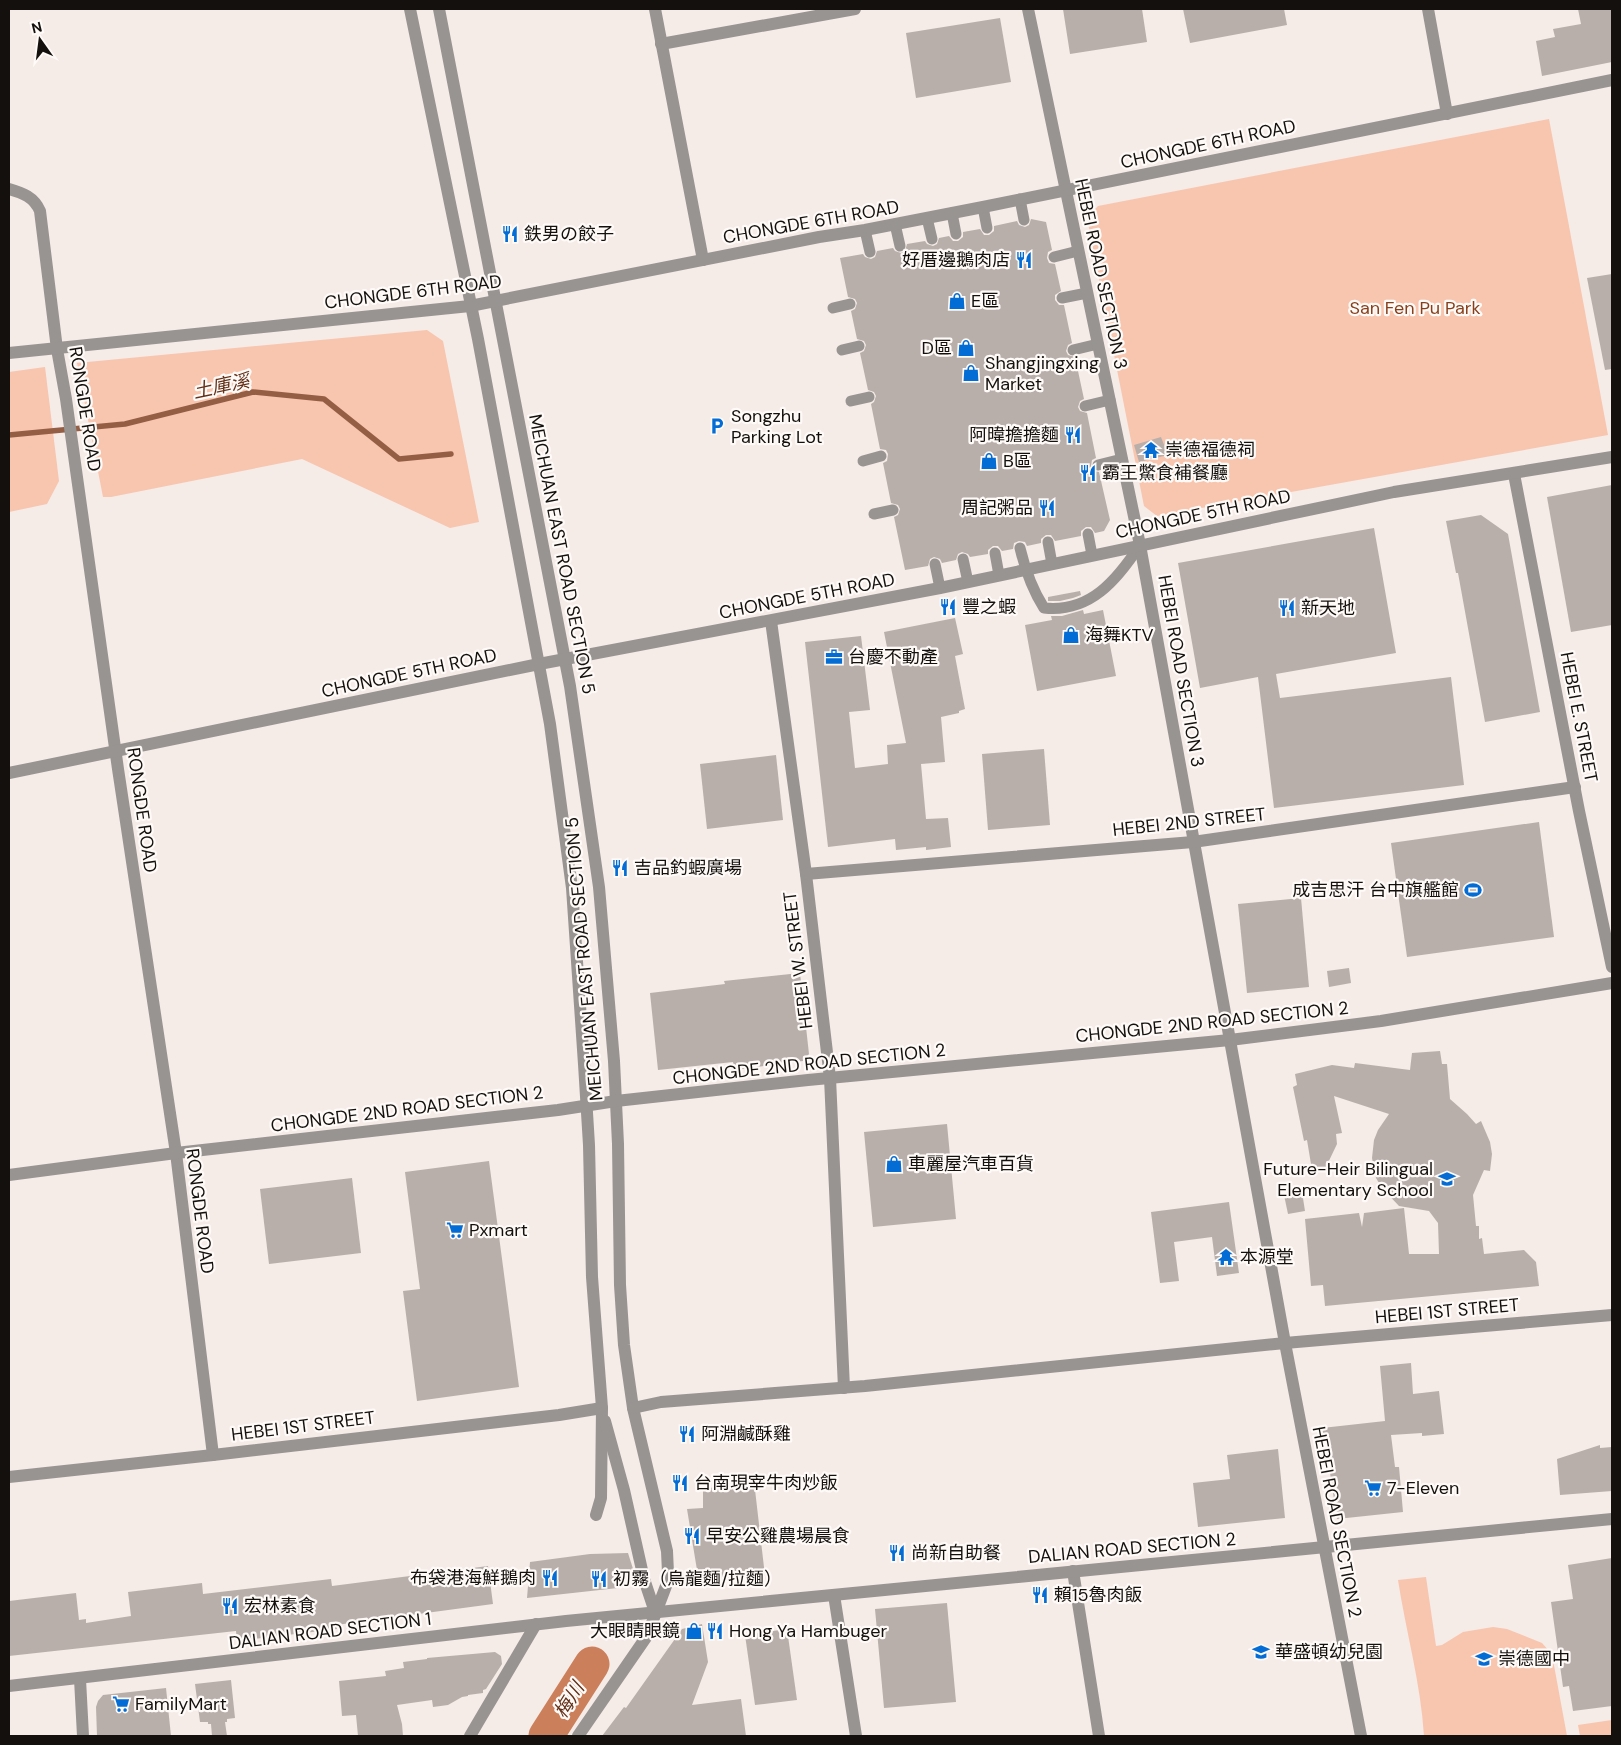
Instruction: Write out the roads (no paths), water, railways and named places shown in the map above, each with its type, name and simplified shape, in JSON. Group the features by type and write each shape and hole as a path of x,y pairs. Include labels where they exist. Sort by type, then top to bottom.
{"street":[{"name":"MEICHUAN EAST ROAD SECTION 5","path":"410,9 478,339 550,724 572,888 586,1105 592,1277 602,1408 601,1498 596,1515"},
{"name":"MEICHUAN EAST ROAD SECTION 5","path":"439,9 570,686 598,887 614,1061 618,1144 620,1285 624,1345 633,1408 667,1551 668,1573 666,1586 655,1612"},
{"path":"655,9 703,260"},
{"path":"661,44 855,9"},
{"name":"HEBEI ROAD SECTION 3","path":"1028,9 1140,545 1285,1343"},
{"path":"1428,9 1447,114"},
{"name":"CHONGDE 6TH ROAD","path":"9,353 470,306 819,237 983,207 1612,80"},
{"name":"RONGDE ROAD","path":"9,189 25,194 37,203 40,211 57,349 76,464 115,751 176,1153 213,1455"},
{"name":"CHONGDE 5TH ROAD","path":"9,773 538,664 940,588 1394,492 1612,458"},
{"name":"HEBEI E. STREET","path":"1514,474 1612,967"},
{"name":"HEBEI W. STREET","path":"771,621 806,874 830,1078 844,1388"},
{"name":"HEBEI 2ND STREET","path":"806,874 1193,842 1575,787"},
{"name":"CHONGDE 2ND ROAD SECTION 2","path":"9,1175 176,1153 558,1110 616,1101 830,1078 1230,1040 1381,1021 1612,983"},
{"name":"HEBEI 1ST STREET","path":"633,1408 662,1402 844,1388 1285,1343 1612,1315"},
{"name":"HEBEI ROAD SECTION 2","path":"1285,1343 1361,1736"},
{"name":"MEICHUAN EAST ROAD SECTION 5","path":"602,1408 624,1490 644,1580 655,1612"},
{"name":"HEBEI 1ST STREET","path":"9,1477 559,1415 602,1408"},
{"name":"DALIAN ROAD SECTION 2","path":"655,1612 1612,1519"},
{"path":"1073,1570 1099,1736"},
{"path":"834,1594 856,1736"},
{"path":"578,1736 647,1636 655,1612"},
{"name":"DALIAN ROAD SECTION 1","path":"9,1686 536,1624 655,1612"},
{"path":"470,1736 536,1624"},
{"path":"80,1679 83,1736"}],"lane":[{"path":"1020,199 1024,220"},
{"path":"983,207 987,228"},
{"path":"952,213 956,234"},
{"path":"927,218 932,239"},
{"path":"895,224 900,246"},
{"path":"865,230 870,252"},
{"path":"1054,257 1078,251"},
{"path":"1062,298 1087,292"},
{"path":"833,308 850,304"},
{"path":"1073,350 1098,344"},
{"path":"842,350 859,346"},
{"path":"852,401 869,396"},
{"path":"1085,406 1110,400"},
{"path":"863,461 881,456"},
{"path":"1098,465 1122,459"},
{"path":"874,514 892,510"},
{"path":"1088,534 1092,555"},
{"path":"1048,542 1052,564"},
{"path":"1020,548 1025,569 1044,608 1057,609 1089,600 1124,570 1140,545"},
{"path":"995,552 999,575"},
{"path":"963,559 968,582"},
{"path":"935,564 940,588"}],"waterway":[{"name":"土庫溪","path":"9,435 125,424 253,392 324,399 399,459 451,454"},
{"name":"梅川","path":"546,1736 592,1664"}],"place":[{"name":"鉄男の餃子","path":"510,234"},
{"name":"好厝邊鵝肉店","path":"1024,260"},
{"name":"E區","path":"957,301"},
{"name":"D區","path":"966,348"},
{"name":"Shangjingxing Market","path":"971,373"},
{"name":"Songzhu Parking Lot","path":"717,426"},
{"name":"阿暐擔擔麵","path":"1073,435"},
{"name":"崇德福德祠","path":"1151,450"},
{"name":"B區","path":"989,461"},
{"name":"霸王鱉食補餐廳","path":"1088,473"},
{"name":"周記粥品","path":"1047,508"},
{"name":"豐之蝦","path":"948,607"},
{"name":"新天地","path":"1287,608"},
{"name":"海舞KTV","path":"1071,635"},
{"name":"台慶不動產","path":"834,657"},
{"name":"吉品釣蝦廣場","path":"620,868"},
{"name":"成吉思汗 台中旗艦館","path":"1473,890"},
{"name":"車麗屋汽車百貨","path":"894,1164"},
{"name":"Future-Heir Bilingual Elementary School","path":"1447,1179"},
{"name":"Pxmart","path":"455,1230"},
{"name":"本源堂","path":"1226,1257"},
{"name":"阿淵鹹酥雞","path":"687,1434"},
{"name":"台南現宰牛肉炒飯","path":"680,1483"},
{"name":"7-Eleven","path":"1373,1488"},
{"name":"早安公雞農場晨食","path":"692,1536"},
{"name":"尚新自助餐","path":"897,1553"},
{"name":"布袋港海鮮鵝肉","path":"550,1578"},
{"name":"初霧（烏龍麵/拉麵）","path":"599,1579"},
{"name":"賴15魯肉飯","path":"1040,1595"},
{"name":"宏林素食","path":"230,1606"},
{"name":"大眼睛眼鏡","path":"694,1631"},
{"name":"Hong Ya Hambuger","path":"715,1631"},
{"name":"華盛頓幼兒園","path":"1261,1652"},
{"name":"崇德國中","path":"1484,1659"},
{"name":"FamilyMart","path":"121,1704"}],"park label":[{"name":"San Fen Pu Park","path":"1415,308"}]}
